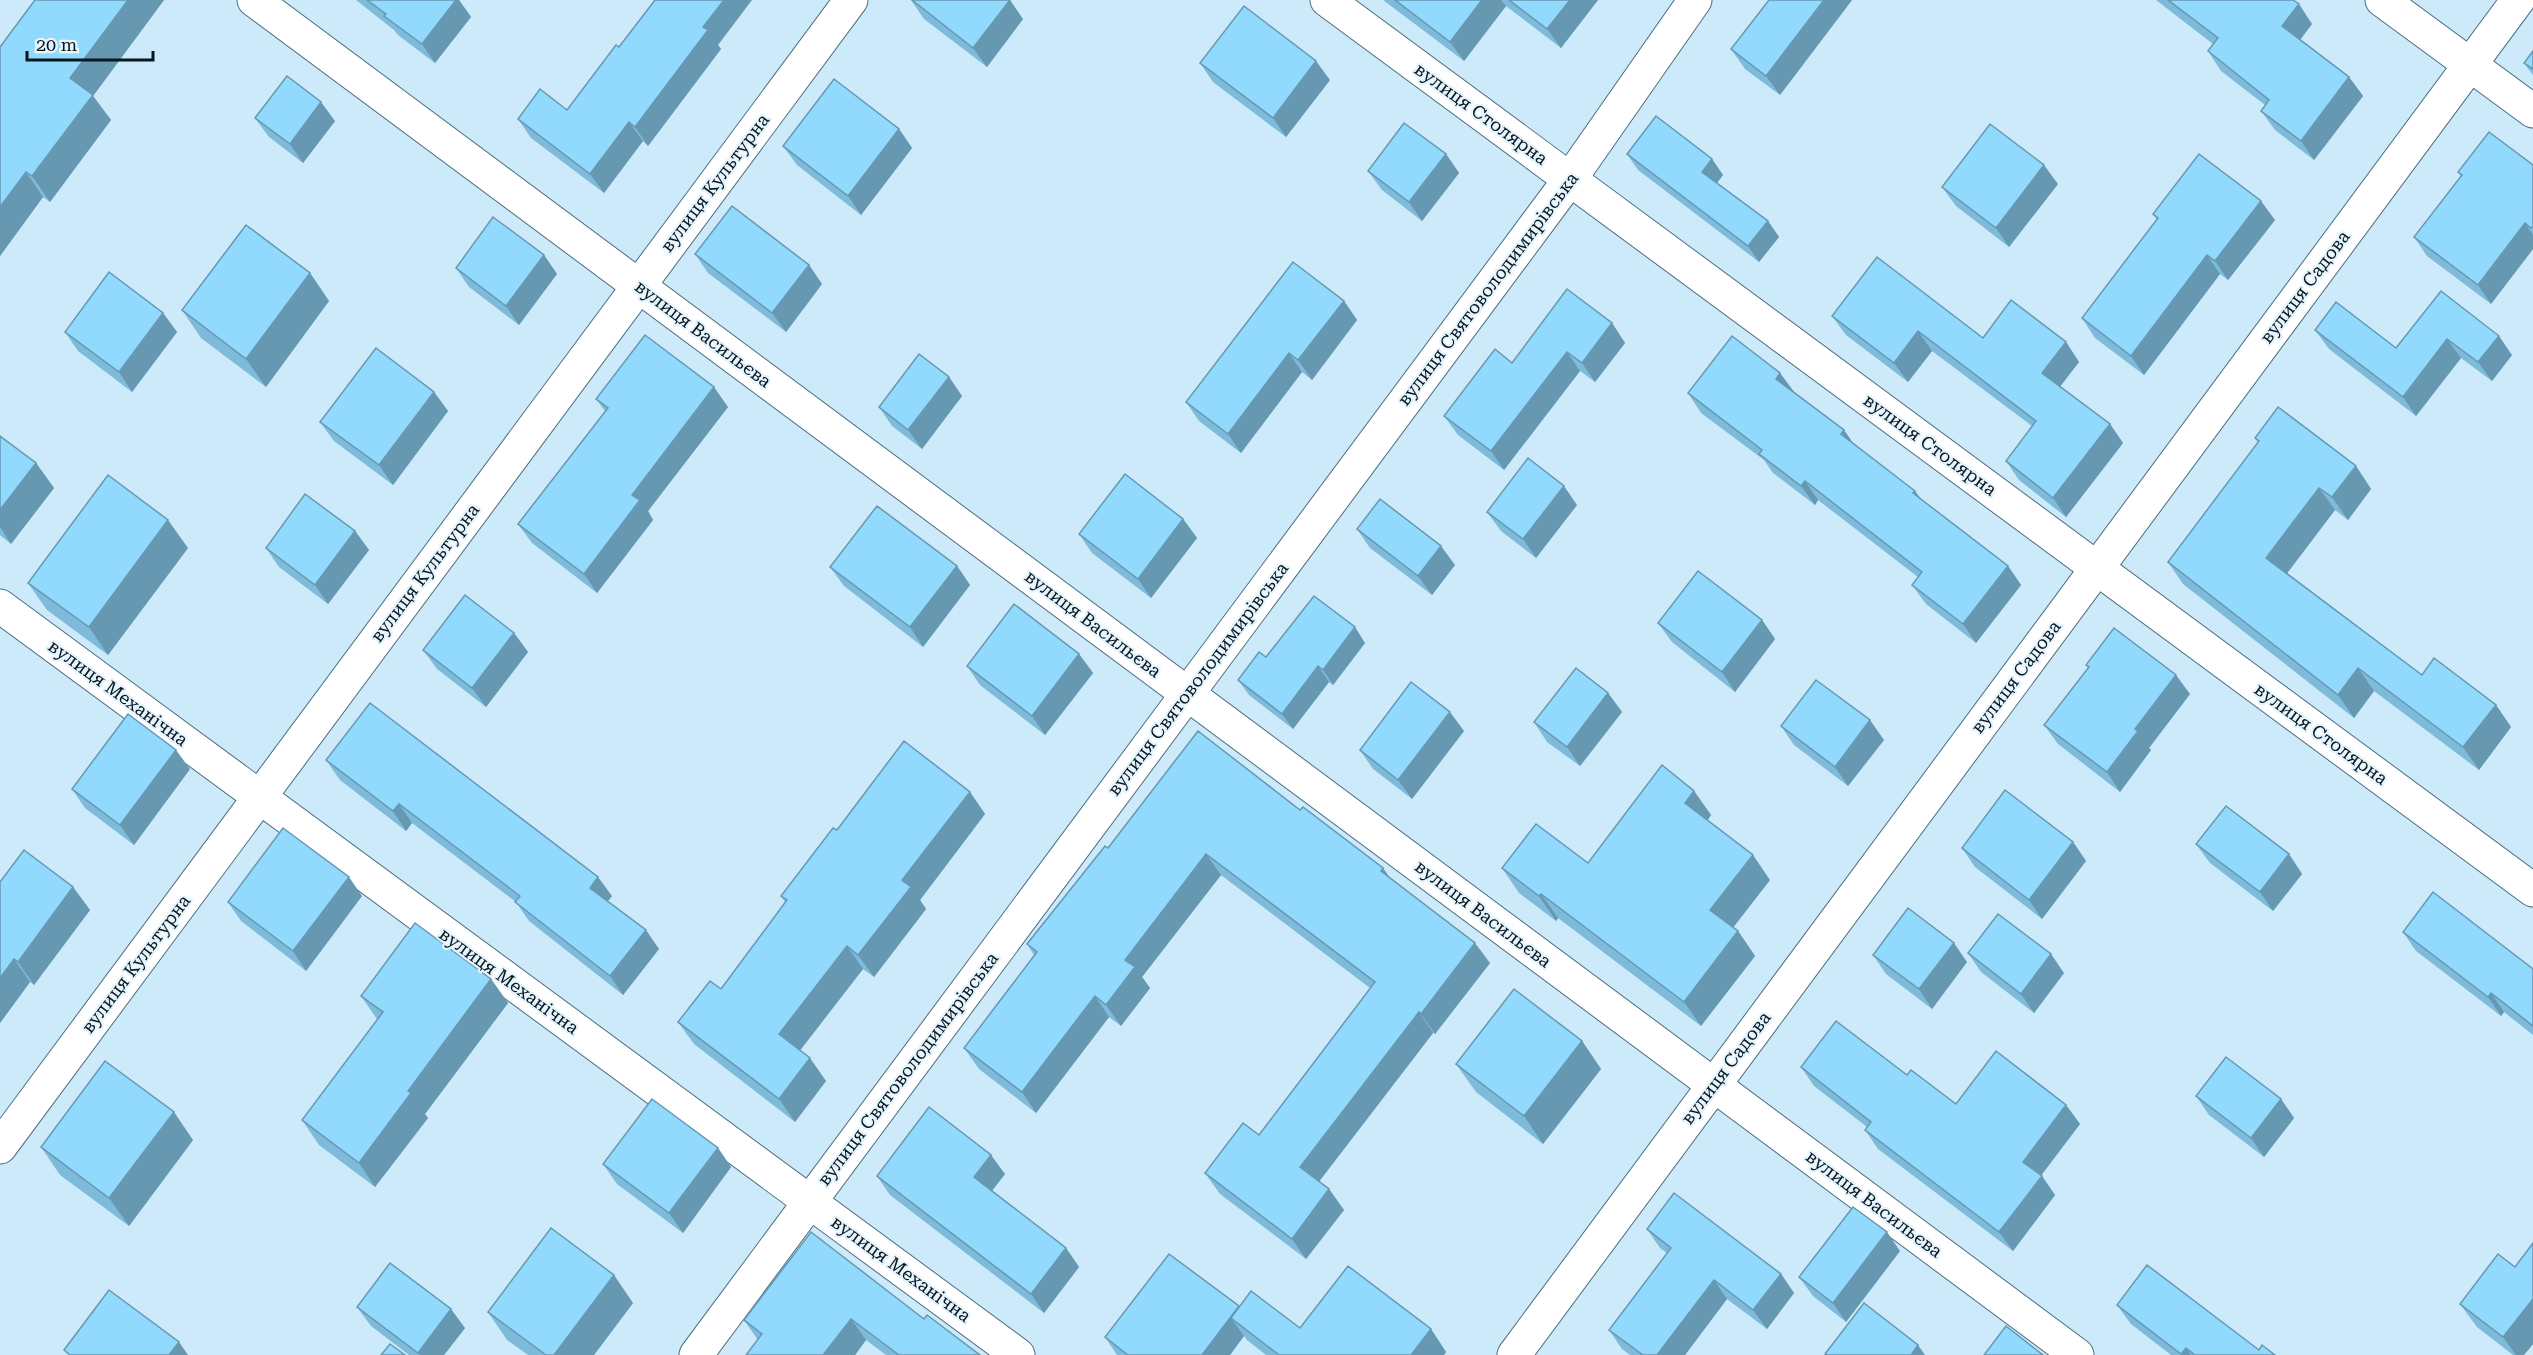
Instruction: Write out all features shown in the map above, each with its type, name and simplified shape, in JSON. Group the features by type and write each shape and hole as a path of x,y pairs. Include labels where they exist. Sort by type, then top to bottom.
{"street":[{"name":"вулиця Васильєва","path":"254,0 2077,1355"},
{"name":"вулиця Культурна","path":"0,1147 850,0"},
{"name":"вулиця Столярна","path":"1327,0 2533,890"},
{"name":"вулиця Святоволодимирівська","path":"696,1355 1570,179 1695,0"},
{"path":"2382,0 2471,63 2533,111"},
{"name":"вулиця Садова","path":"1514,1355 2518,0"},
{"name":"вулиця Механічна","path":"0,606 1018,1355"}],"building":[{"path":"35,0 128,0 70,78 93,95 32,176 26,172 0,207 0,47"},
{"path":"367,0 456,0 422,44 384,16 386,14"},
{"path":"655,0 724,0 703,27 708,30 635,127 629,122 590,174 518,119 540,89 567,110 616,45 619,47"},
{"path":"912,0 1010,0 973,48"},
{"path":"1395,0 1482,0 1450,42"},
{"path":"1509,0 1570,0 1547,29"},
{"path":"1769,0 1824,0 1766,76 1731,49"},
{"path":"2168,0 2293,0 2299,4 2282,26 2349,77 2301,141 2261,111 2269,100 2208,51 2218,38"},
{"path":"1244,6 1316,61 1273,118 1200,63"},
{"path":"2533,51 2533,69 2524,63"},
{"path":"287,76 321,102 290,144 255,118"},
{"path":"834,79 899,129 848,196 783,146"},
{"path":"1656,116 1712,159 1702,172 1768,221 1748,246 1627,154"},
{"path":"1404,123 1446,154 1409,202 1368,171"},
{"path":"1990,124 2044,165 1996,228 1942,187"},
{"path":"2489,132 2533,165 2533,226 2531,228 2525,223 2478,285 2414,237 2462,175 2458,172"},
{"path":"2199,154 2261,201 2215,261 2207,255 2131,356 2082,318 2158,218 2153,214"},
{"path":"732,206 809,265 772,313 695,254"},
{"path":"493,217 544,255 506,306 456,268"},
{"path":"246,225 310,273 246,359 182,310"},
{"path":"1877,257 1983,338 2011,300 2066,342 2042,373 2110,424 2053,498 2006,461 2036,421 1918,331 1894,363 1832,316"},
{"path":"1293,262 1344,301 1298,360 1289,353 1228,434 1186,402"},
{"path":"109,272 163,313 119,372 65,332"},
{"path":"1567,289 1612,323 1582,363 1567,352 1491,451 1444,416 1495,349 1512,363"},
{"path":"2441,291 2499,336 2478,362 2447,339 2403,397 2315,330 2336,302 2396,348"},
{"path":"645,335 714,387 632,495 640,500 584,574 518,524 608,408 596,399"},
{"path":"1732,336 1780,373 1776,379 1844,430 1841,434 2008,566 1963,624 1912,585 1922,572 1805,481 1801,486 1759,454 1762,450 1688,393"},
{"path":"376,348 434,392 379,465 320,422"},
{"path":"919,354 949,377 908,430 879,407"},
{"path":"2278,407 2356,466 2332,497 2319,488 2266,558 2422,675 2434,658 2496,705 2463,747 2358,668 2338,695 2168,562 2259,441 2255,438"},
{"path":"0,436 36,463 0,510"},
{"path":"1528,458 1564,486 1523,539 1487,512"},
{"path":"1125,474 1183,519 1138,579 1079,534"},
{"path":"108,475 168,520 89,627 28,583"},
{"path":"305,494 355,531 315,585 266,548"},
{"path":"1380,499 1441,546 1418,576 1357,529"},
{"path":"877,506 957,566 910,627 830,567"},
{"path":"1698,571 1762,620 1722,672 1658,623"},
{"path":"465,595 514,633 472,688 423,650"},
{"path":"1314,596 1355,627 1323,670 1318,666 1282,714 1238,680 1259,652 1266,657"},
{"path":"1014,604 1079,654 1032,716 967,666"},
{"path":"2114,628 2176,675 2135,729 2138,731 2107,772 2044,725 2089,667 2086,665"},
{"path":"1576,668 1608,693 1567,747 1534,722"},
{"path":"1816,680 1870,720 1835,767 1781,726"},
{"path":"1411,682 1450,712 1398,780 1360,750"},
{"path":"370,703 598,877 590,888 646,930 610,976 515,902 520,896 399,804 393,811 326,760"},
{"path":"128,714 176,750 120,825 72,789"},
{"path":"1198,731 1300,810 1303,807 1383,868 1381,871 1475,943 1300,1167 1329,1189 1292,1239 1205,1173 1243,1123 1259,1135 1375,982 1206,854 1125,960 1135,967 1106,1005 1095,996 1022,1092 964,1048 1037,952 1027,944 1105,846 1108,848"},
{"path":"904,741 970,792 902,880 911,887 858,955 847,946 779,1034 810,1058 779,1099 678,1022 710,981 721,989 787,900 781,896 833,828 837,830"},
{"path":"1662,765 1694,791 1685,803 1753,855 1710,910 1738,931 1684,1002 1541,894 1539,896 1502,868 1536,824 1588,863"},
{"path":"2005,790 2073,842 2029,900 1962,848"},
{"path":"2226,806 2289,854 2260,892 2196,844"},
{"path":"283,828 349,877 293,951 228,902"},
{"path":"24,850 73,887 18,962 14,959 0,978 0,882"},
{"path":"2433,892 2533,969 2533,1026 2491,993 2488,997 2403,932"},
{"path":"1908,908 1954,943 1919,989 1873,955"},
{"path":"1998,914 2051,954 2021,994 1968,953"},
{"path":"415,923 491,979 408,1091 411,1093 359,1163 302,1120 383,1012 361,996"},
{"path":"1514,989 1582,1041 1524,1116 1456,1064"},
{"path":"1836,1021 1907,1075 1911,1070 1956,1104 1996,1051 2066,1105 2023,1162 2042,1176 1999,1232 1865,1130 1871,1122 1801,1067"},
{"path":"2226,1057 2281,1099 2251,1138 2196,1096"},
{"path":"105,1061 174,1112 109,1198 41,1147"},
{"path":"652,1099 718,1148 669,1213 603,1164"},
{"path":"929,1107 991,1155 974,1177 1066,1248 1031,1294 877,1176"},
{"path":"1674,1193 1781,1274 1753,1310 1714,1280 1657,1355 1643,1355 1609,1330 1671,1248 1647,1229"},
{"path":"1853,1207 1887,1232 1833,1303 1799,1277"},
{"path":"551,1228 614,1275 554,1355 546,1355 488,1312"},
{"path":"811,1232 924,1319 927,1315 980,1355 899,1355 851,1319 823,1355 746,1355 762,1334 744,1320"},
{"path":"2533,1243 2533,1299 2503,1337 2460,1304 2498,1254 2515,1267"},
{"path":"1169,1254 1239,1306 1202,1355 1128,1355 1105,1337"},
{"path":"390,1263 451,1309 418,1353 357,1307"},
{"path":"2147,1265 2259,1350 2262,1345 2275,1355 2195,1355 2186,1348 2181,1354 2117,1305"},
{"path":"1348,1266 1431,1329 1411,1355 1279,1355 1231,1318 1251,1291 1300,1328"},
{"path":"109,1290 179,1342 169,1355 70,1355 64,1350"},
{"path":"1864,1303 1918,1345 1911,1355 1825,1354"},
{"path":"2006,1326 2043,1355 1984,1355"},
{"path":"390,1344 405,1355 381,1355"}]}
